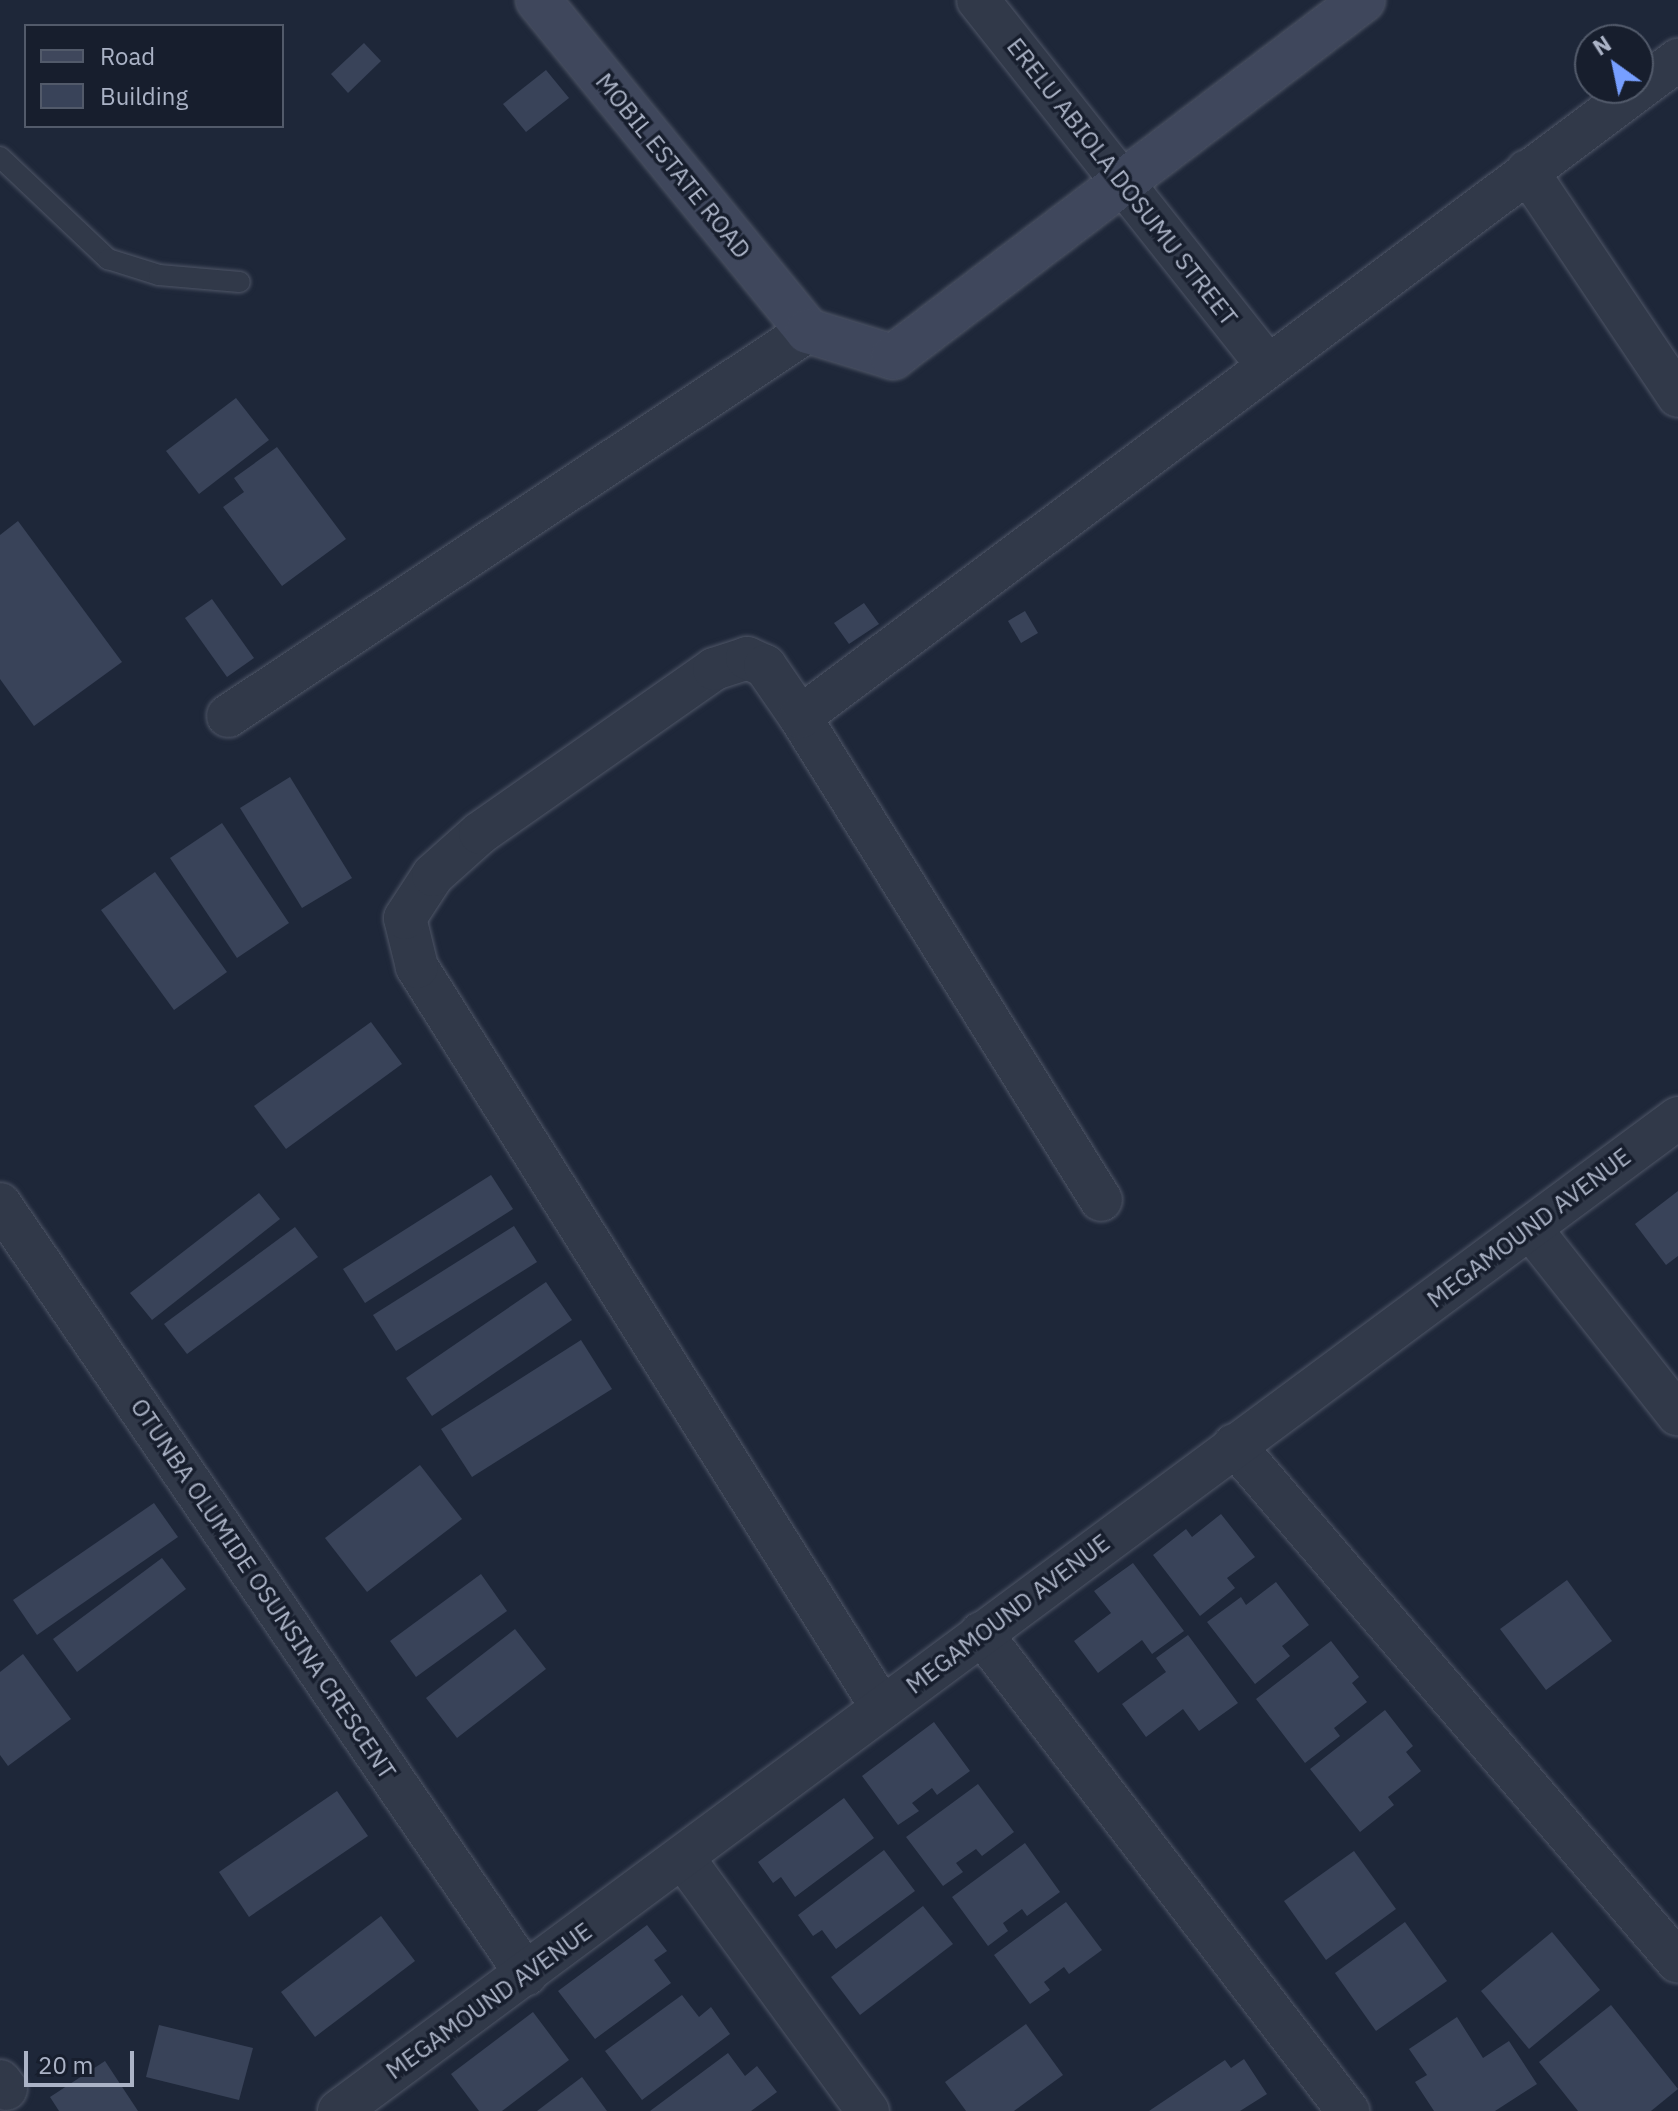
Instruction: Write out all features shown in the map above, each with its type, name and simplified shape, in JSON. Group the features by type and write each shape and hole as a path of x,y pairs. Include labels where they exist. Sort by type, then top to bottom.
{"street":[{"name":"MOBIL ESTATE ROAD","path":"538,0 808,331"},
{"name":"ERELU ABIOLA DOSUMU STREET","path":"978,0 1266,364"},
{"path":"228,716 808,331 893,357 1121,179 1363,0"},
{"path":"800,717 1266,364 1678,60"},
{"path":"1527,171 1678,396"},
{"path":"882,1708 417,967 405,918 433,875 480,833 714,669 747,658 765,666 800,717 1101,1200"},
{"name":"MEGAMOUND AVENUE","path":"361,2105 526,1974 684,1859 981,1633 1678,1118"},
{"name":"OTUNBA OLUMIDE OSUNSINA CRESCENT","path":"0,1204 526,1974"},
{"path":"1530,1228 1678,1415"},
{"path":"1234,1445 1678,1962"},
{"path":"981,1633 1348,2111"},
{"path":"684,1859 868,2111"}],"lane":[{"path":"0,157 108,259 159,275 240,282"}],"building":[{"path":"364,43 381,61 348,93 331,74"},
{"path":"546,70 569,98 526,132 503,104"},
{"path":"236,398 269,440 199,494 166,451"},
{"path":"277,447 346,539 282,586 223,507 244,492 234,478"},
{"path":"18,521 122,662 34,726 0,679 0,535"},
{"path":"212,599 254,658 227,677 185,618"},
{"path":"864,603 879,624 849,644 834,623"},
{"path":"1025,611 1038,633 1021,643 1008,621"},
{"path":"290,777 352,878 302,908 240,808"},
{"path":"222,823 289,923 237,958 170,858"},
{"path":"155,872 227,972 174,1010 101,910"},
{"path":"371,1022 402,1064 286,1149 254,1106"},
{"path":"491,1175 513,1209 365,1303 343,1269"},
{"path":"1678,1191 1678,1256 1666,1265 1635,1224"},
{"path":"259,1193 280,1219 152,1320 130,1293"},
{"path":"514,1226 537,1262 396,1351 373,1315"},
{"path":"295,1227 318,1257 187,1354 164,1324"},
{"path":"546,1282 572,1320 432,1416 406,1378"},
{"path":"581,1340 612,1389 472,1477 441,1429"},
{"path":"420,1465 462,1519 367,1592 325,1538"},
{"path":"154,1503 178,1537 37,1635 13,1600"},
{"path":"1221,1514 1255,1557 1227,1578 1235,1588 1200,1616 1153,1555 1186,1529 1192,1537"},
{"path":"162,1558 186,1589 77,1672 53,1639"},
{"path":"1133,1563 1184,1631 1152,1654 1142,1640 1098,1673 1074,1641 1111,1613 1094,1591"},
{"path":"481,1574 507,1611 416,1677 390,1641"},
{"path":"1567,1580 1612,1641 1546,1690 1500,1629"},
{"path":"1276,1582 1309,1625 1282,1646 1290,1656 1255,1684 1207,1622 1241,1597 1246,1605"},
{"path":"515,1629 546,1669 457,1738 426,1698"},
{"path":"1188,1635 1238,1703 1199,1731 1183,1709 1146,1737 1122,1704 1166,1672 1156,1658"},
{"path":"1331,1641 1359,1677 1352,1683 1367,1702 1334,1728 1340,1736 1305,1763 1256,1699"},
{"path":"23,1654 71,1719 8,1766 0,1755 0,1672"},
{"path":"1385,1710 1413,1746 1406,1752 1421,1771 1388,1797 1394,1805 1360,1832 1310,1769"},
{"path":"934,1722 970,1771 937,1795 932,1788 912,1803 919,1811 898,1825 862,1776"},
{"path":"978,1784 1014,1832 982,1856 976,1849 956,1863 963,1872 943,1886 906,1837"},
{"path":"337,1791 368,1836 249,1917 219,1872"},
{"path":"844,1798 874,1838 795,1897 781,1877 773,1883 758,1862"},
{"path":"1025,1843 1060,1892 1027,1916 1022,1909 1003,1923 1008,1931 988,1946 952,1897"},
{"path":"884,1850 915,1891 836,1949 822,1930 813,1936 798,1915"},
{"path":"1354,1851 1396,1909 1326,1960 1284,1901"},
{"path":"1066,1902 1102,1950 1069,1974 1064,1967 1044,1982 1050,1990 1030,2004 994,1955"},
{"path":"923,1906 953,1944 860,2015 831,1977"},
{"path":"381,1916 415,1961 315,2037 281,1992"},
{"path":"1405,1922 1447,1981 1376,2031 1335,1973"},
{"path":"647,1925 667,1951 654,1960 671,1983 595,2039 558,1991"},
{"path":"1552,1932 1600,1990 1529,2049 1481,1991"},
{"path":"682,1995 699,2017 711,2007 730,2034 642,2100 605,2051"},
{"path":"1611,2005 1678,2089 1651,2111 1578,2111 1539,2062"},
{"path":"533,2012 569,2060 502,2111 479,2111 451,2074"},
{"path":"1457,2017 1483,2058 1509,2041 1537,2084 1495,2111 1434,2111 1415,2082 1427,2075 1409,2049"},
{"path":"1026,2024 1063,2075 1014,2111 966,2111 945,2082"},
{"path":"159,2025 253,2048 239,2100 146,2077"},
{"path":"728,2053 745,2076 757,2066 777,2092 751,2111 650,2111"},
{"path":"1244,2059 1267,2094 1240,2111 1149,2111 1225,2060 1231,2068"},
{"path":"105,2061 138,2111 59,2111 50,2097"},
{"path":"582,2077 607,2111 537,2111"}]}
